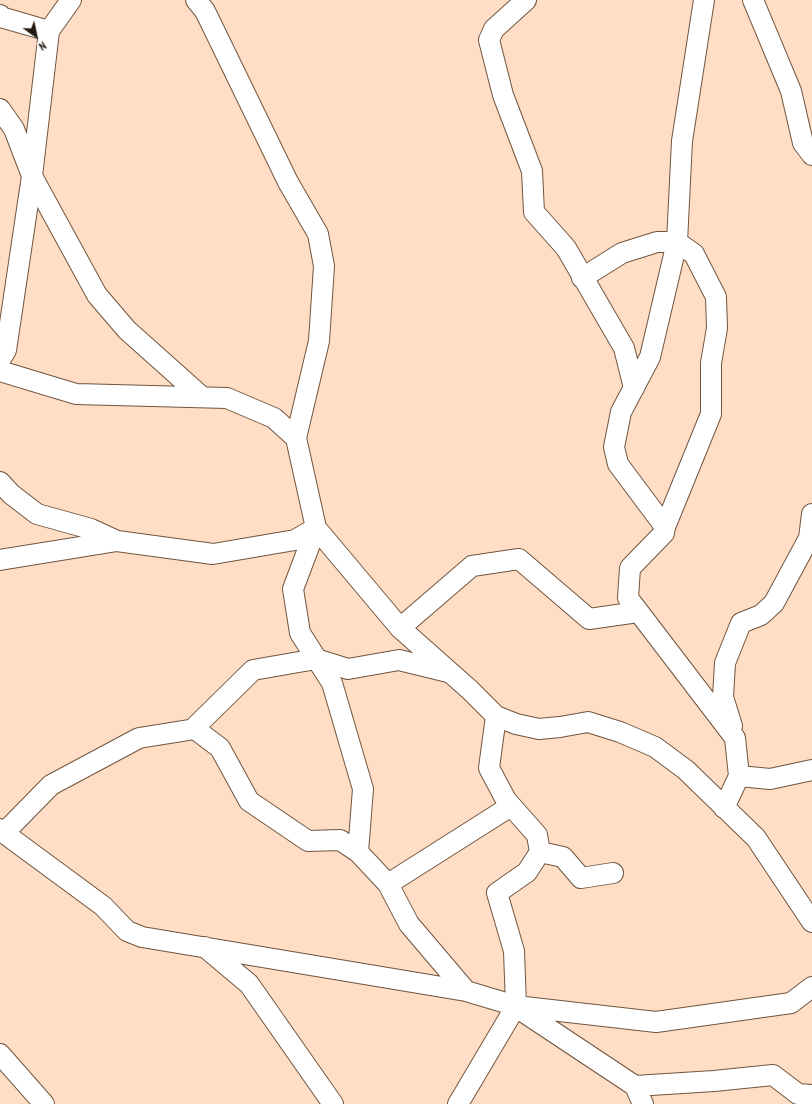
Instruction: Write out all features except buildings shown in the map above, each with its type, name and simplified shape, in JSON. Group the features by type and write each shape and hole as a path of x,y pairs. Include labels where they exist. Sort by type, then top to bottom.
{"street":[{"path":"0,360 6,350 5,319 32,176 49,31 71,0"},
{"path":"196,0 204,11 288,182 318,234 324,266 319,341 296,438 316,528 400,628 496,716 516,724 539,729 588,722 620,732 655,747 686,770 756,838 812,922"},
{"path":"526,0 494,29 489,40 503,95 532,171 534,212 566,248 582,278 624,348 634,388"},
{"path":"665,527 618,464 614,447 621,412 650,357 677,242 682,141 704,0"},
{"path":"753,0 791,92 803,143 812,155"},
{"path":"0,15 1,17 49,31"},
{"path":"0,109 14,129 32,176 97,295 126,330 202,397"},
{"path":"582,278 622,253 657,242 677,242 694,254 716,298 717,328 711,362 711,414 665,527 664,533 630,568 628,598 735,738"},
{"path":"0,370 76,394 227,398 274,418 296,438"},
{"path":"0,482 11,494 37,514 91,529 117,541"},
{"path":"724,808 739,776 735,738 723,697 725,663 741,623 760,615 774,603 809,538 812,514"},
{"path":"0,560 117,541 213,554 295,540 316,528"},
{"path":"316,528 293,589 300,633 332,683 363,789 358,852"},
{"path":"400,628 472,566 519,559 589,619 638,612"},
{"path":"193,729 253,670 316,659 348,669 399,660 450,673"},
{"path":"458,1104 516,1006 514,951 497,893 527,872 540,852 537,835 506,800 489,768 496,716"},
{"path":"466,991 409,924 388,884 358,852 340,840 308,841 249,801 220,748 195,729 139,738 51,785 2,831 103,906 127,932 142,937 466,991 516,1006 656,1022 791,1002 812,987"},
{"path":"739,776 770,779 812,770"},
{"path":"388,884 511,806"},
{"path":"540,852 563,857 581,878 613,872"},
{"path":"205,947 249,984 333,1104"},
{"path":"516,1006 635,1086 643,1104"},
{"path":"0,1054 44,1104"},
{"path":"635,1086 714,1081 773,1074 798,1094 812,1095"}]}
